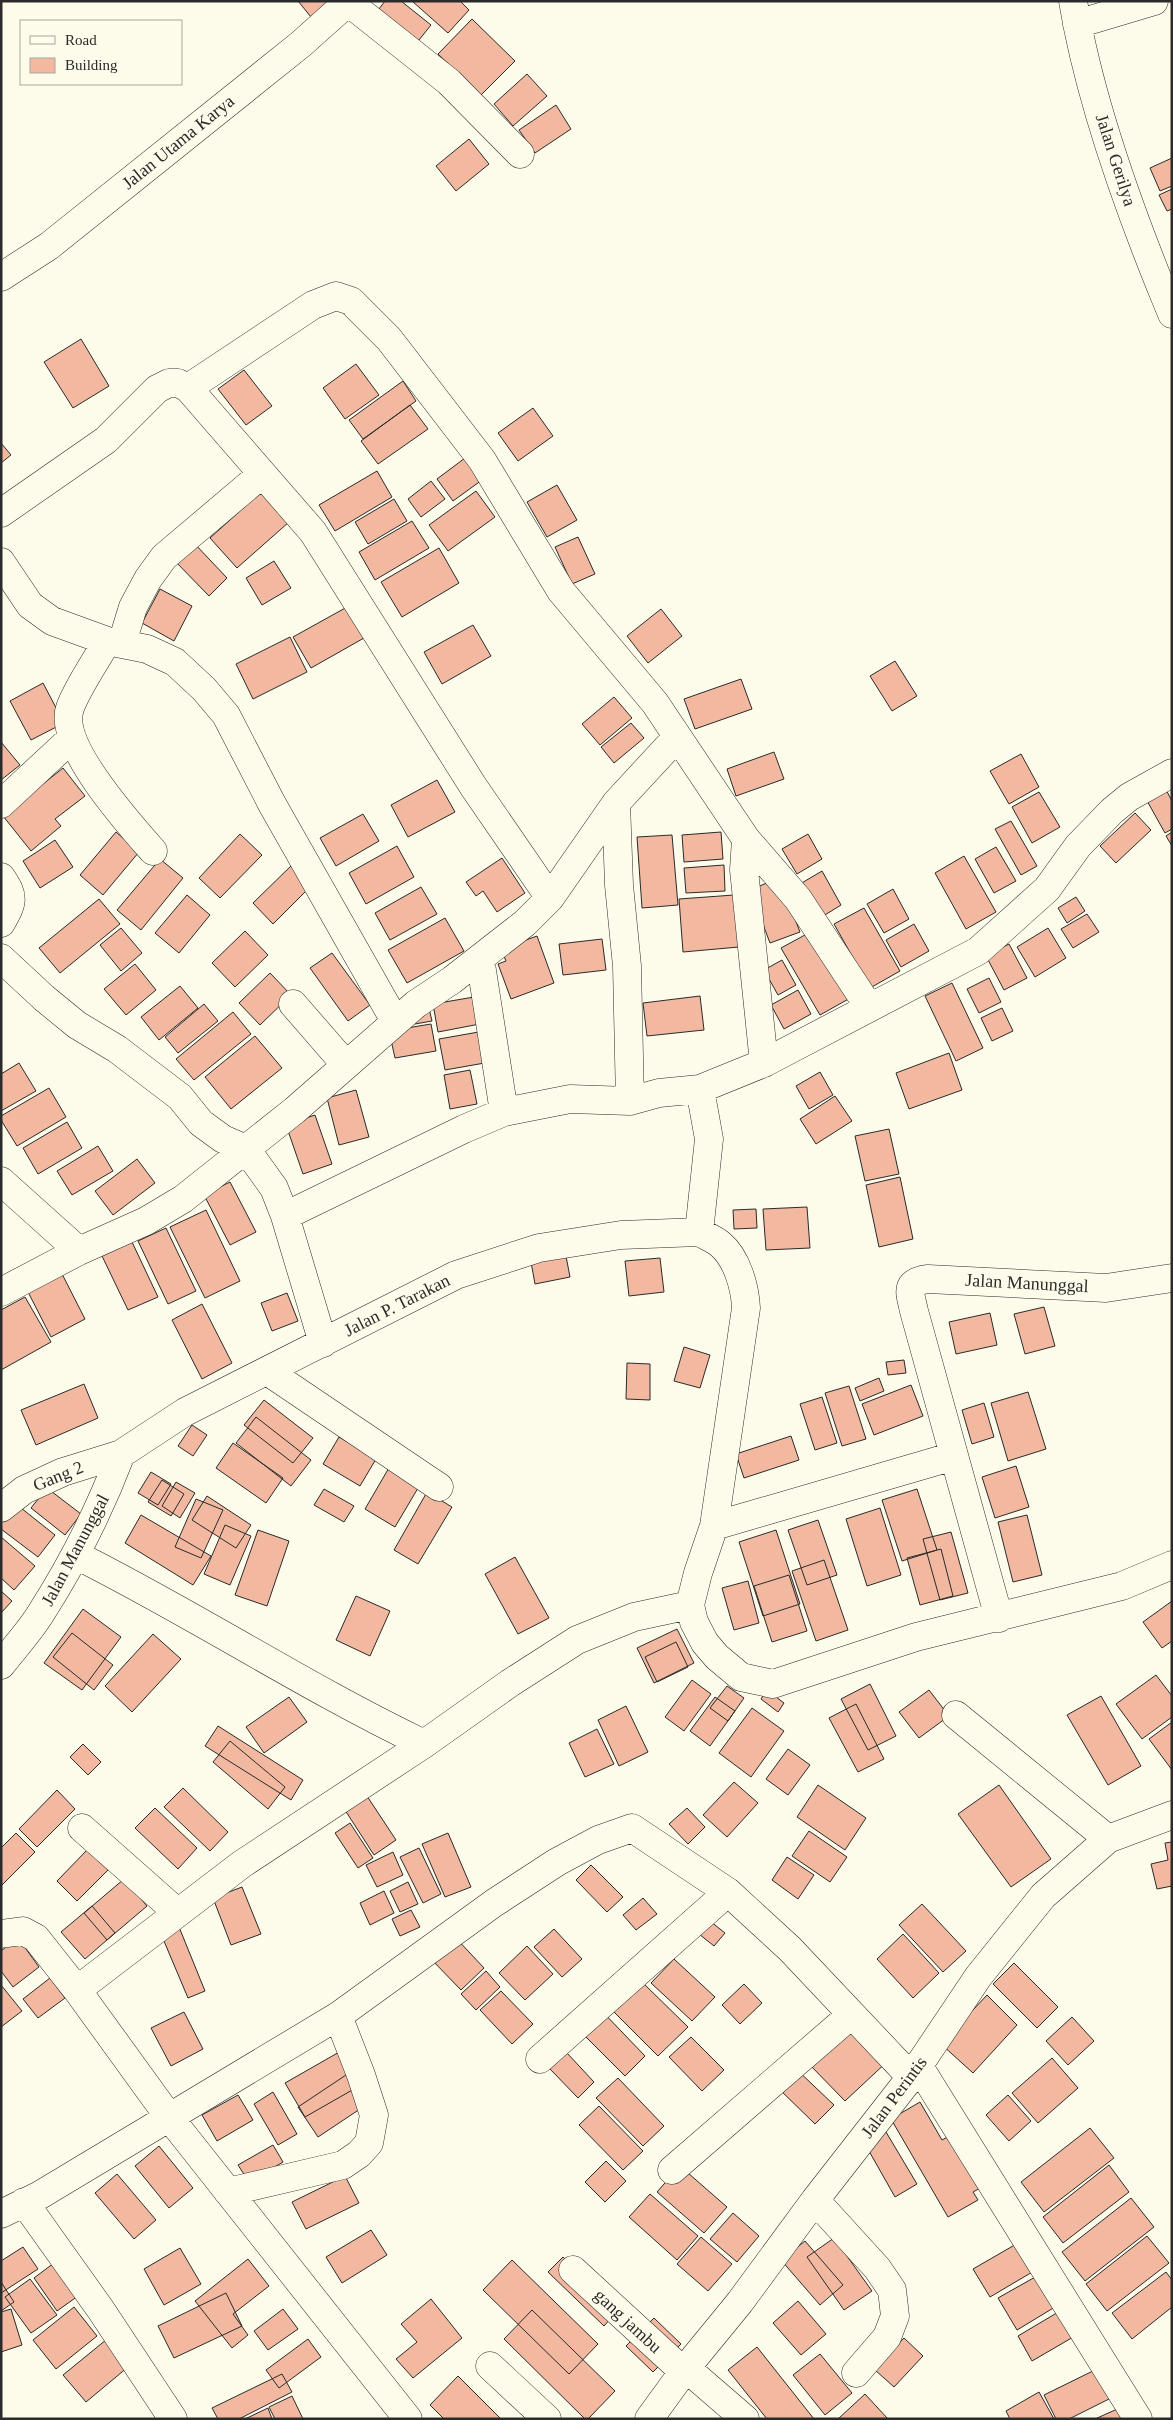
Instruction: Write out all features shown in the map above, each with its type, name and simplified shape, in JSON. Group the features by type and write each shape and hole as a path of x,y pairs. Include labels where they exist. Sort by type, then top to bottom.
{"street":[{"path":"1075,13 1154,1"},
{"path":"348,2 448,82 520,154"},
{"name":"Jalan Utama Karya","path":"1,277 49,246 301,44 348,2"},
{"name":"Jalan Gerilya","path":"1075,13 1111,150 1172,314"},
{"path":"188,388 313,306 336,296 351,301 389,339 482,460 561,591 654,703 746,840 798,899 869,1007"},
{"path":"1,513 106,440 157,389 169,383 178,383 188,388 313,532 473,786 550,898"},
{"path":"152,851 111,803 72,738 69,710 114,642 148,580 164,557 262,474"},
{"path":"1,562 30,605 52,621 114,642 147,649 175,662 204,689 226,715 272,804 396,1021"},
{"path":"1,1292 79,1251 146,1221 183,1199 295,1110 428,994 452,980 525,923 550,898 616,803 677,737"},
{"path":"1,804 72,738"},
{"path":"285,1216 464,1129 504,1112 570,1099 630,1101 659,1094 700,1089 764,1063 978,951 1047,889 1078,846 1112,811 1129,797 1172,773"},
{"path":"616,803 619,885 627,966 630,1101"},
{"path":"746,840 744,870 764,1063"},
{"path":"1,877 12,897 11,905 1,923"},
{"path":"1,958 23,980 77,1026 117,1050 157,1078 180,1097 201,1123 223,1139 246,1148 274,1188 285,1216 323,1343"},
{"path":"480,958 504,1112"},
{"path":"292,1004 346,1065"},
{"path":"700,1089 709,1139 699,1232 720,1245 738,1271 745,1291 746,1308 714,1526 698,1573 690,1605 694,1622 705,1643 717,1657 741,1677 773,1684 916,1637 999,1618 1122,1586 1172,1565"},
{"path":"1,1181 79,1251"},
{"name":"Jalan P. Tarakan","path":"120,1454 185,1412 456,1275 539,1248 621,1236 699,1232"},
{"name":"Jalan Manunggal","path":"954,1456 914,1311 910,1289 918,1280 946,1279 1106,1288 1172,1278"},
{"path":"267,1371 439,1487"},
{"name":"Jalan Manunggal","path":"1,1664 40,1614 76,1555 109,1485 120,1454"},
{"name":"Gang 2","path":"1,1508 24,1490 63,1472 120,1454"},
{"path":"714,1526 954,1456 999,1618"},
{"path":"76,1555 134,1584 370,1718 424,1744"},
{"path":"77,1990 242,1864 577,1640 634,1617 690,1605"},
{"path":"956,1715 1108,1840"},
{"name":"Jalan Perintis","path":"649,2419 685,2370 740,2302 914,2071 978,1977 1043,1896 1108,1840 1172,1815"},
{"path":"82,1828 178,1913"},
{"path":"173,2419 101,2310 12,2208 40,2195 338,2016 494,1903 557,1862 616,1832 632,1828 728,1892 790,1949 851,2015 914,2071 1138,2419"},
{"path":"540,2059 728,1892"},
{"path":"1,1934 23,1931 36,1938 77,1990 169,2118 403,2417"},
{"path":"672,2170 851,2015"},
{"path":"228,2192 342,2165 359,2154 369,2143 374,2115 338,2016"},
{"path":"815,2200 877,2268 892,2290 895,2316 887,2337 856,2373"},
{"name":"gang jambu","path":"573,2270 685,2370 744,2419"},
{"path":"490,2366 547,2419"}],"building":[{"path":"298,1 331,1 311,17"},
{"path":"385,1 401,1 431,25 415,45 376,13"},
{"path":"412,1 460,1 469,10 448,33"},
{"path":"472,19 515,61 481,95 438,54"},
{"path":"527,74 547,96 513,126 494,104"},
{"path":"556,105 571,129 535,153 519,130"},
{"path":"469,139 489,164 456,191 436,166"},
{"path":"1172,158 1172,186 1160,191 1150,168"},
{"path":"1172,189 1172,209 1167,211 1159,195"},
{"path":"81,339 109,386 73,408 44,362"},
{"path":"356,364 379,395 345,419 323,388"},
{"path":"244,370 272,406 246,425 218,389"},
{"path":"403,381 416,401 363,439 349,420"},
{"path":"410,405 428,429 378,464 361,441"},
{"path":"533,408 553,436 518,461 498,433"},
{"path":"1,443 11,455 1,463"},
{"path":"465,458 482,480 453,501 437,479"},
{"path":"377,471 392,497 335,531 319,505"},
{"path":"431,481 445,499 421,517 408,499"},
{"path":"557,485 577,520 547,537 527,502"},
{"path":"262,491 289,522 237,568 210,538"},
{"path":"476,491 495,517 448,551 429,525"},
{"path":"394,499 407,521 368,544 355,522"},
{"path":"412,521 429,548 375,580 359,552"},
{"path":"578,537 595,574 572,584 555,547"},
{"path":"193,542 227,578 209,596 174,560"},
{"path":"439,548 459,583 402,617 381,582"},
{"path":"274,561 291,588 262,605 246,578"},
{"path":"160,589 192,606 174,641 142,623"},
{"path":"347,607 364,638 311,668 293,637"},
{"path":"661,609 682,636 648,663 627,636"},
{"path":"473,625 491,656 442,684 424,652"},
{"path":"290,637 307,672 253,699 236,664"},
{"path":"895,661 917,696 892,711 870,676"},
{"path":"741,679 752,709 695,729 684,699"},
{"path":"43,683 64,723 31,740 10,701"},
{"path":"614,697 632,718 600,745 582,724"},
{"path":"631,723 644,738 614,763 601,747"},
{"path":"1,742 20,765 1,780"},
{"path":"774,752 784,779 736,796 727,769"},
{"path":"1021,754 1039,787 1009,804 990,771"},
{"path":"63,768 85,796 55,819 61,826 31,851 3,816"},
{"path":"437,780 455,812 408,837 391,805"},
{"path":"1165,788 1172,801 1172,829 1165,833 1146,799"},
{"path":"1039,792 1060,827 1032,843 1012,807"},
{"path":"1135,813 1151,830 1116,863 1100,846"},
{"path":"363,814 379,841 336,866 320,838"},
{"path":"1011,821 1037,866 1021,875 995,829"},
{"path":"116,832 139,852 103,895 80,875"},
{"path":"721,832 723,859 684,862 682,835"},
{"path":"1172,832 1172,846 1166,836"},
{"path":"240,834 262,855 220,898 199,878"},
{"path":"808,834 822,859 797,874 782,849"},
{"path":"672,835 678,905 642,908 637,837"},
{"path":"55,840 73,867 40,888 23,861"},
{"path":"397,846 414,877 366,904 349,873"},
{"path":"996,847 1016,881 994,893 975,859"},
{"path":"964,856 996,912 966,929 935,873"},
{"path":"502,858 525,893 497,912 483,891 476,896 466,882"},
{"path":"160,859 183,878 141,930 117,910"},
{"path":"294,863 314,883 273,924 253,903"},
{"path":"724,865 725,891 686,893 684,868"},
{"path":"822,871 841,905 820,918 800,884"},
{"path":"779,878 800,932 770,943 750,890"},
{"path":"421,887 437,914 390,940 375,913"},
{"path":"893,889 909,919 884,933 867,904"},
{"path":"187,895 210,915 179,953 155,933"},
{"path":"734,895 739,947 683,952 679,899"},
{"path":"1076,897 1085,911 1067,923 1058,908"},
{"path":"99,899 120,924 60,973 39,948"},
{"path":"864,908 900,971 870,988 834,924"},
{"path":"1087,914 1099,932 1073,948 1061,929"},
{"path":"445,918 464,951 407,983 388,950"},
{"path":"914,924 929,951 901,967 886,940"},
{"path":"121,928 142,953 121,971 100,945"},
{"path":"1048,928 1066,958 1035,977 1017,947"},
{"path":"814,930 852,997 820,1015 781,948"},
{"path":"245,931 268,955 235,987 212,963"},
{"path":"537,936 554,983 511,999 498,964 506,961 501,949"},
{"path":"602,939 606,970 563,975 559,944"},
{"path":"1009,944 1027,978 1004,990 986,956"},
{"path":"332,953 370,1005 348,1021 310,968"},
{"path":"782,960 796,985 778,995 764,970"},
{"path":"135,964 156,990 126,1015 104,989"},
{"path":"270,973 291,995 260,1025 239,1003"},
{"path":"989,978 1001,1002 979,1013 967,989"},
{"path":"952,983 983,1048 956,1061 925,996"},
{"path":"180,986 198,1008 159,1040 141,1017"},
{"path":"798,990 811,1014 784,1029 771,1005"},
{"path":"480,996 485,1023 438,1032 433,1004"},
{"path":"700,996 704,1030 647,1036 643,1003"},
{"path":"204,1004 218,1021 178,1053 165,1037"},
{"path":"429,1008 432,1021 415,1024 413,1011"},
{"path":"1002,1008 1013,1031 992,1041 981,1018"},
{"path":"233,1012 251,1034 194,1080 176,1059"},
{"path":"431,1024 436,1051 395,1058 389,1031"},
{"path":"490,1030 496,1061 445,1070 439,1039"},
{"path":"255,1036 282,1068 231,1109 205,1077"},
{"path":"949,1053 962,1090 909,1109 896,1073"},
{"path":"19,1063 36,1091 1,1111 1,1074"},
{"path":"470,1070 477,1104 450,1109 444,1075"},
{"path":"820,1072 833,1095 809,1109 796,1086"},
{"path":"49,1088 66,1117 17,1146 1,1120 1,1116"},
{"path":"356,1090 369,1137 339,1145 327,1098"},
{"path":"835,1096 852,1121 816,1144 800,1119"},
{"path":"315,1115 332,1164 303,1174 286,1125"},
{"path":"67,1122 82,1148 38,1174 23,1148"},
{"path":"889,1129 899,1174 865,1181 855,1136"},
{"path":"98,1146 113,1171 72,1195 57,1171"},
{"path":"137,1159 155,1183 113,1215 95,1191"},
{"path":"900,1177 913,1239 879,1247 866,1185"},
{"path":"230,1182 256,1232 230,1245 204,1195"},
{"path":"807,1207 810,1248 766,1250 763,1209"},
{"path":"756,1209 757,1228 734,1229 733,1210"},
{"path":"206,1210 240,1281 205,1298 170,1227"},
{"path":"166,1228 196,1291 168,1304 138,1241"},
{"path":"132,1242 158,1297 128,1310 102,1256"},
{"path":"566,1256 570,1277 535,1284 531,1262"},
{"path":"660,1258 664,1292 629,1296 625,1261"},
{"path":"60,1270 85,1319 51,1337 26,1288"},
{"path":"287,1293 298,1321 272,1331 261,1303"},
{"path":"25,1297 51,1342 1,1370 1,1310"},
{"path":"202,1304 232,1363 202,1379 172,1320"},
{"path":"1044,1307 1055,1346 1025,1354 1014,1314"},
{"path":"990,1313 997,1345 956,1354 949,1322"},
{"path":"684,1347 710,1355 700,1388 674,1381"},
{"path":"904,1360 906,1373 888,1375 886,1362"},
{"path":"627,1363 650,1364 650,1400 626,1399"},
{"path":"879,1378 884,1391 860,1401 855,1388"},
{"path":"84,1384 98,1418 36,1445 21,1410"},
{"path":"911,1385 923,1416 874,1435 862,1404"},
{"path":"849,1386 866,1439 842,1446 825,1393"},
{"path":"1028,1392 1046,1449 1008,1461 991,1403"},
{"path":"822,1397 837,1443 815,1450 800,1404"},
{"path":"264,1400 313,1438 293,1463 244,1425"},
{"path":"984,1403 994,1437 972,1444 962,1410"},
{"path":"256,1417 311,1460 291,1486 236,1443"},
{"path":"192,1425 207,1435 193,1456 178,1446"},
{"path":"791,1436 799,1460 744,1478 736,1454"},
{"path":"339,1437 376,1459 360,1486 323,1464"},
{"path":"233,1443 283,1478 266,1503 216,1468"},
{"path":"390,1466 421,1483 395,1527 365,1509"},
{"path":"1016,1466 1029,1507 995,1518 982,1477"},
{"path":"151,1472 171,1484 158,1505 138,1493"},
{"path":"162,1480 184,1494 171,1516 148,1502"},
{"path":"176,1482 195,1493 180,1518 162,1506"},
{"path":"47,1488 81,1514 65,1535 31,1508"},
{"path":"324,1489 354,1506 344,1522 314,1505"},
{"path":"917,1489 937,1550 902,1561 882,1500"},
{"path":"427,1492 452,1507 418,1564 394,1550"},
{"path":"207,1496 251,1525 236,1548 192,1520"},
{"path":"196,1499 223,1510 201,1558 175,1547"},
{"path":"16,1504 55,1535 38,1557 1,1529 1,1523"},
{"path":"880,1508 901,1575 867,1586 846,1519"},
{"path":"141,1515 211,1556 193,1585 125,1543"},
{"path":"1027,1515 1042,1575 1013,1582 998,1522"},
{"path":"818,1520 837,1575 807,1585 788,1530"},
{"path":"225,1525 251,1536 230,1585 204,1574"},
{"path":"258,1530 289,1541 267,1606 235,1595"},
{"path":"776,1530 800,1604 763,1616 739,1542"},
{"path":"951,1532 968,1593 940,1600 923,1539"},
{"path":"1,1537 35,1566 14,1590 1,1578"},
{"path":"941,1549 953,1596 920,1605 907,1558"},
{"path":"515,1557 549,1618 518,1634 485,1574"},
{"path":"824,1560 848,1630 816,1641 792,1571"},
{"path":"789,1575 807,1631 772,1642 754,1586"},
{"path":"748,1581 759,1623 734,1630 722,1588"},
{"path":"1,1591 12,1601 1,1613"},
{"path":"356,1596 390,1611 370,1656 336,1640"},
{"path":"1172,1601 1172,1641 1162,1648 1143,1622"},
{"path":"83,1609 121,1637 82,1690 44,1663"},
{"path":"677,1629 694,1663 654,1683 637,1648"},
{"path":"72,1633 113,1665 94,1690 53,1657"},
{"path":"153,1634 181,1659 132,1712 105,1686"},
{"path":"676,1642 688,1667 657,1682 645,1657"},
{"path":"1156,1675 1172,1696 1172,1717 1142,1739 1116,1704"},
{"path":"692,1680 711,1694 684,1731 665,1717"},
{"path":"870,1684 896,1736 868,1750 841,1699"},
{"path":"727,1686 744,1698 728,1721 710,1708"},
{"path":"767,1690 784,1703 778,1712 761,1699"},
{"path":"929,1690 949,1716 919,1738 899,1712"},
{"path":"1101,1696 1141,1766 1108,1785 1067,1715"},
{"path":"289,1697 307,1722 264,1753 246,1727"},
{"path":"715,1697 735,1711 710,1746 690,1731"},
{"path":"856,1704 884,1759 858,1772 829,1718"},
{"path":"626,1706 648,1752 619,1766 598,1720"},
{"path":"752,1708 784,1731 751,1777 719,1753"},
{"path":"1172,1722 1172,1770 1149,1739"},
{"path":"218,1726 303,1780 291,1800 205,1746"},
{"path":"597,1729 614,1764 585,1777 569,1743"},
{"path":"230,1741 285,1787 268,1809 213,1762"},
{"path":"83,1744 101,1762 88,1775 70,1757"},
{"path":"788,1749 810,1765 788,1795 766,1779"},
{"path":"734,1782 758,1803 727,1837 703,1815"},
{"path":"818,1785 866,1818 845,1850 797,1817"},
{"path":"999,1785 1051,1859 1011,1887 958,1814"},
{"path":"183,1788 228,1832 210,1851 164,1807"},
{"path":"57,1790 75,1809 37,1847 19,1829"},
{"path":"365,1793 396,1840 374,1855 343,1807"},
{"path":"155,1808 197,1848 178,1869 135,1828"},
{"path":"687,1808 705,1827 688,1844 669,1824"},
{"path":"350,1823 373,1858 358,1868 335,1833"},
{"path":"809,1831 847,1857 830,1882 792,1856"},
{"path":"16,1833 35,1852 1,1886 1,1848"},
{"path":"448,1833 471,1887 445,1897 422,1844"},
{"path":"1172,1842 1172,1886 1157,1889 1151,1864 1168,1860 1165,1843"},
{"path":"419,1848 441,1894 423,1903 400,1857"},
{"path":"87,1850 108,1870 77,1901 57,1881"},
{"path":"393,1852 403,1875 377,1887 366,1865"},
{"path":"787,1857 814,1875 798,1899 772,1880"},
{"path":"591,1865 623,1897 607,1912 576,1880"},
{"path":"124,1879 147,1906 107,1940 84,1913"},
{"path":"408,1882 418,1904 400,1912 390,1891"},
{"path":"242,1887 261,1934 231,1945 213,1898"},
{"path":"384,1891 394,1913 370,1925 360,1903"},
{"path":"643,1898 657,1914 636,1930 623,1915"},
{"path":"922,1904 966,1951 943,1972 899,1925"},
{"path":"92,1906 115,1933 85,1959 61,1932"},
{"path":"411,1910 420,1927 400,1936 392,1919"},
{"path":"705,1917 725,1933 714,1946 694,1930"},
{"path":"179,1927 205,1991 188,1998 161,1934"},
{"path":"554,1929 582,1959 562,1977 534,1947"},
{"path":"903,1934 939,1973 913,1998 877,1959"},
{"path":"455,1937 484,1968 461,1990 431,1959"},
{"path":"18,1938 39,1967 13,1987 1,1971 1,1951"},
{"path":"527,1946 553,1974 525,2000 499,1973"},
{"path":"674,1959 715,1997 692,2021 651,1983"},
{"path":"1014,1963 1058,2007 1037,2028 993,1984"},
{"path":"486,1971 500,1987 476,2010 461,1994"},
{"path":"50,1978 65,1998 38,2018 23,1999"},
{"path":"641,1981 688,2027 658,2056 612,2010"},
{"path":"744,1984 762,2003 740,2024 722,2005"},
{"path":"1,1985 22,2011 1,2027"},
{"path":"501,1991 533,2024 512,2044 480,2010"},
{"path":"987,1995 1017,2025 973,2073 941,2044"},
{"path":"599,2008 645,2056 625,2076 578,2029"},
{"path":"184,2012 203,2049 171,2066 151,2028"},
{"path":"1072,2017 1094,2041 1068,2065 1046,2041"},
{"path":"853,2020 890,2059 845,2101 808,2063"},
{"path":"691,2037 724,2070 702,2091 669,2057"},
{"path":"341,2051 361,2085 305,2117 285,2083"},
{"path":"567,2053 594,2082 578,2098 550,2069"},
{"path":"1052,2058 1078,2088 1038,2123 1012,2093"},
{"path":"794,2067 834,2105 815,2124 776,2086"},
{"path":"346,2075 366,2105 318,2137 298,2107"},
{"path":"618,2078 664,2126 643,2146 596,2098"},
{"path":"273,2092 297,2134 278,2145 254,2104"},
{"path":"238,2095 253,2120 217,2141 202,2115"},
{"path":"1008,2095 1031,2121 1009,2141 986,2115"},
{"path":"920,2102 942,2140 955,2133 986,2185 973,2192 978,2200 948,2217 891,2119"},
{"path":"599,2106 643,2151 623,2170 579,2125"},
{"path":"1090,2128 1114,2158 1044,2212 1021,2182"},
{"path":"886,2132 917,2184 895,2197 865,2144"},
{"path":"273,2145 283,2162 249,2182 238,2165"},
{"path":"159,2146 193,2188 169,2208 135,2166"},
{"path":"606,2161 626,2181 605,2202 585,2182"},
{"path":"1109,2165 1129,2192 1063,2243 1043,2217"},
{"path":"680,2166 727,2207 704,2233 657,2192"},
{"path":"117,2174 156,2220 134,2239 95,2193"},
{"path":"345,2176 359,2203 306,2229 292,2202"},
{"path":"650,2194 698,2236 677,2260 629,2217"},
{"path":"1131,2198 1154,2227 1085,2281 1062,2252"},
{"path":"733,2213 759,2236 737,2262 710,2239"},
{"path":"371,2230 387,2255 342,2283 326,2257"},
{"path":"1147,2236 1169,2263 1107,2311 1086,2284"},
{"path":"701,2237 732,2264 708,2291 677,2264"},
{"path":"834,2238 872,2291 844,2310 807,2257"},
{"path":"805,2241 843,2285 820,2305 781,2260"},
{"path":"1018,2243 1034,2271 990,2297 973,2269"},
{"path":"23,2247 38,2269 1,2293 1,2261"},
{"path":"180,2248 201,2284 164,2305 144,2269"},
{"path":"563,2257 618,2310 604,2326 548,2272"},
{"path":"248,2259 269,2286 233,2314 248,2335 232,2348 195,2301"},
{"path":"512,2260 598,2344 569,2374 483,2290"},
{"path":"54,2263 78,2296 57,2311 34,2278"},
{"path":"1166,2272 1172,2280 1172,2307 1132,2339 1112,2313"},
{"path":"1037,2276 1055,2307 1017,2330 998,2298"},
{"path":"30,2279 57,2315 31,2333 5,2297"},
{"path":"1,2282 14,2302 1,2311"},
{"path":"226,2293 242,2326 174,2358 158,2326"},
{"path":"431,2299 462,2338 413,2378 396,2359 417,2342 401,2324"},
{"path":"798,2301 826,2334 801,2355 773,2323"},
{"path":"74,2307 97,2336 56,2369 33,2340"},
{"path":"11,2309 22,2345 1,2352 1,2312"},
{"path":"283,2309 298,2329 268,2350 254,2331"},
{"path":"532,2310 615,2391 588,2419 585,2419 504,2339"},
{"path":"1060,2311 1075,2336 1032,2361 1018,2336"},
{"path":"654,2318 681,2344 653,2372 626,2346"},
{"path":"112,2335 134,2362 86,2402 63,2375"},
{"path":"904,2338 923,2356 894,2387 874,2369"},
{"path":"308,2339 321,2357 279,2388 266,2370"},
{"path":"757,2347 814,2419 767,2419 728,2370"},
{"path":"820,2354 852,2393 825,2415 793,2375"},
{"path":"1101,2367 1115,2396 1069,2419 1056,2419 1044,2395"},
{"path":"282,2374 292,2392 239,2419 218,2419 212,2408"},
{"path":"458,2376 501,2419 444,2419 430,2405"},
{"path":"1039,2392 1054,2419 1010,2419 1006,2411"},
{"path":"865,2394 888,2419 838,2419"},
{"path":"292,2396 303,2419 275,2419 269,2407"},
{"path":"1124,2406 1130,2419 1095,2419"},
{"path":"268,2408 272,2419 245,2419"}]}
